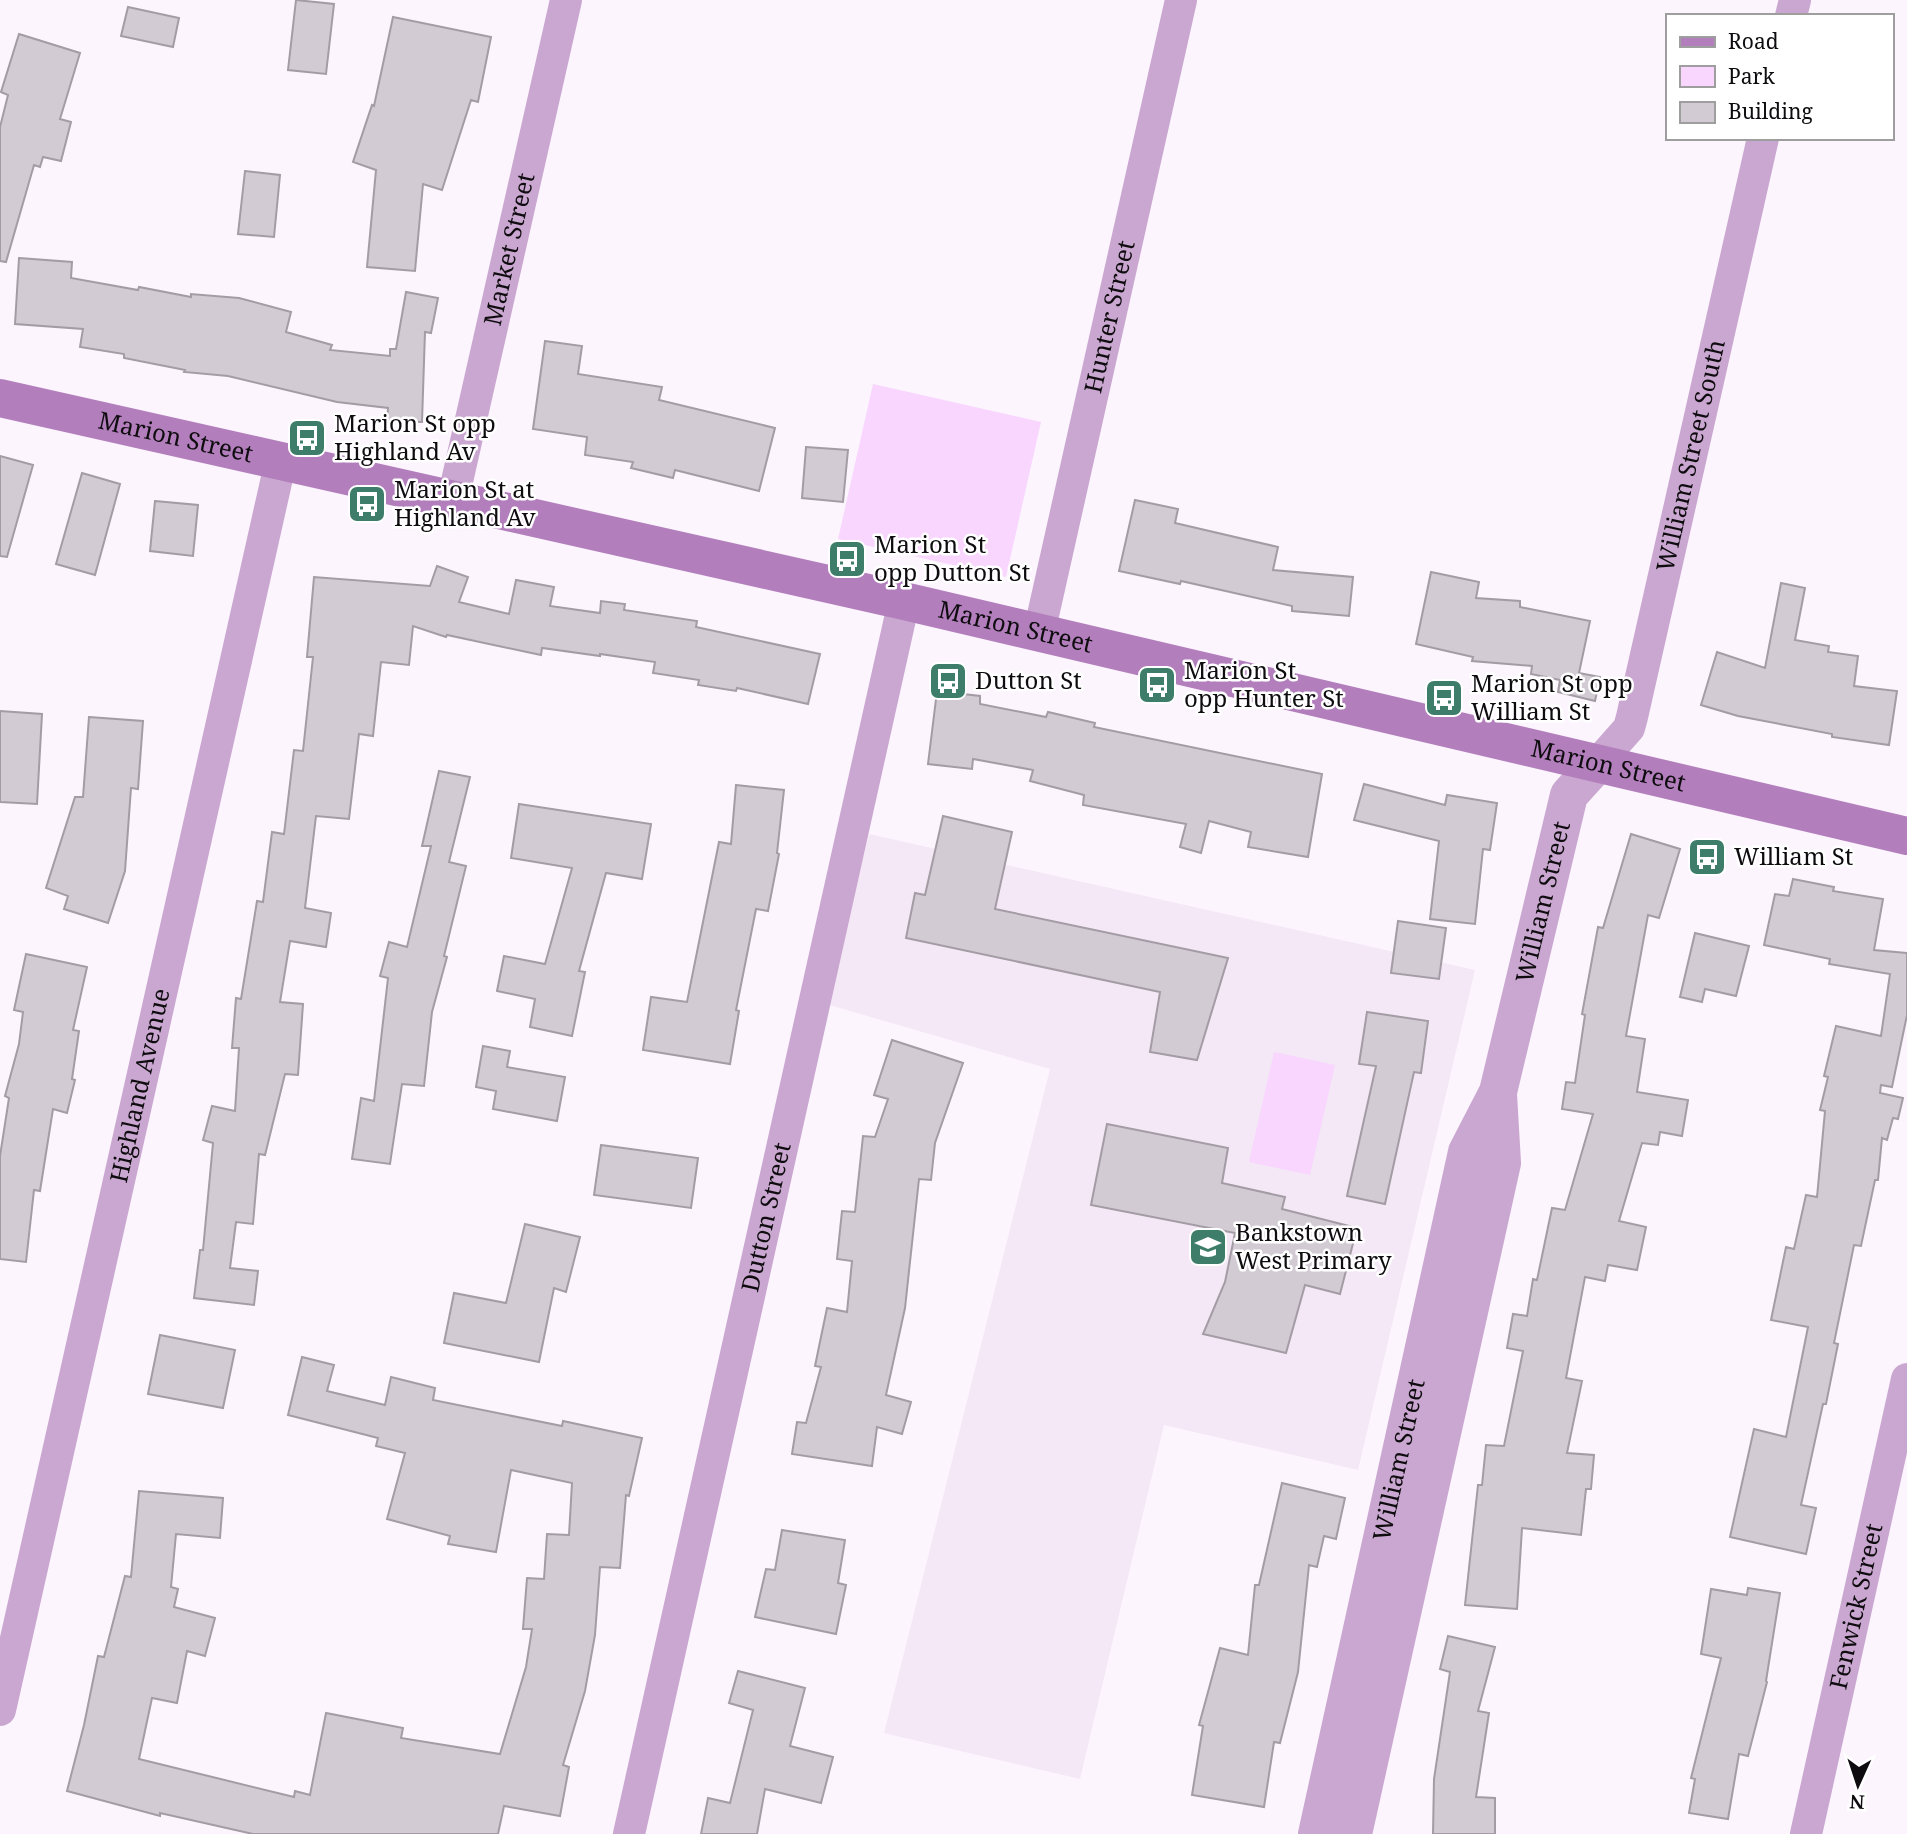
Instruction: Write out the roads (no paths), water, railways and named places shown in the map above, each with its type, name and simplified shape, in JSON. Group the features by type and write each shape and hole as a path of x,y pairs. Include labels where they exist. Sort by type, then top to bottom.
{"main road":[{"name":"Marion Street","path":"0,398 904,601 1907,836"}],"street":[{"name":"Market Street","path":"453,499 566,0"},
{"name":"Hunter Street","path":"1039,633 1181,0"},
{"name":"William Street South","path":"1598,763 1629,728 1632,717 1763,140"},
{"name":"Highland Avenue","path":"0,1710 281,460"},
{"name":"Dutton Street","path":"628,1834 904,601"},
{"name":"William Street","path":"1317,1834 1467,1152 1498,1092 1569,795 1598,763"},
{"name":"William Street","path":"1353,1834 1502,1163 1498,1092"},
{"name":"Fenwick Street","path":"1807,1834 1907,1379"}],"place":[{"name":"Marion St opp Highland Av","path":"307,438"},
{"name":"Marion St at Highland Av","path":"367,504"},
{"name":"Marion St opp Dutton St","path":"847,559"},
{"name":"Dutton St","path":"948,681"},
{"name":"Marion St opp Hunter St","path":"1157,685"},
{"name":"Marion St opp William St","path":"1444,698"},
{"name":"William St","path":"1707,857"},
{"name":"Bankstown West Primary","path":"1208,1247"}]}
